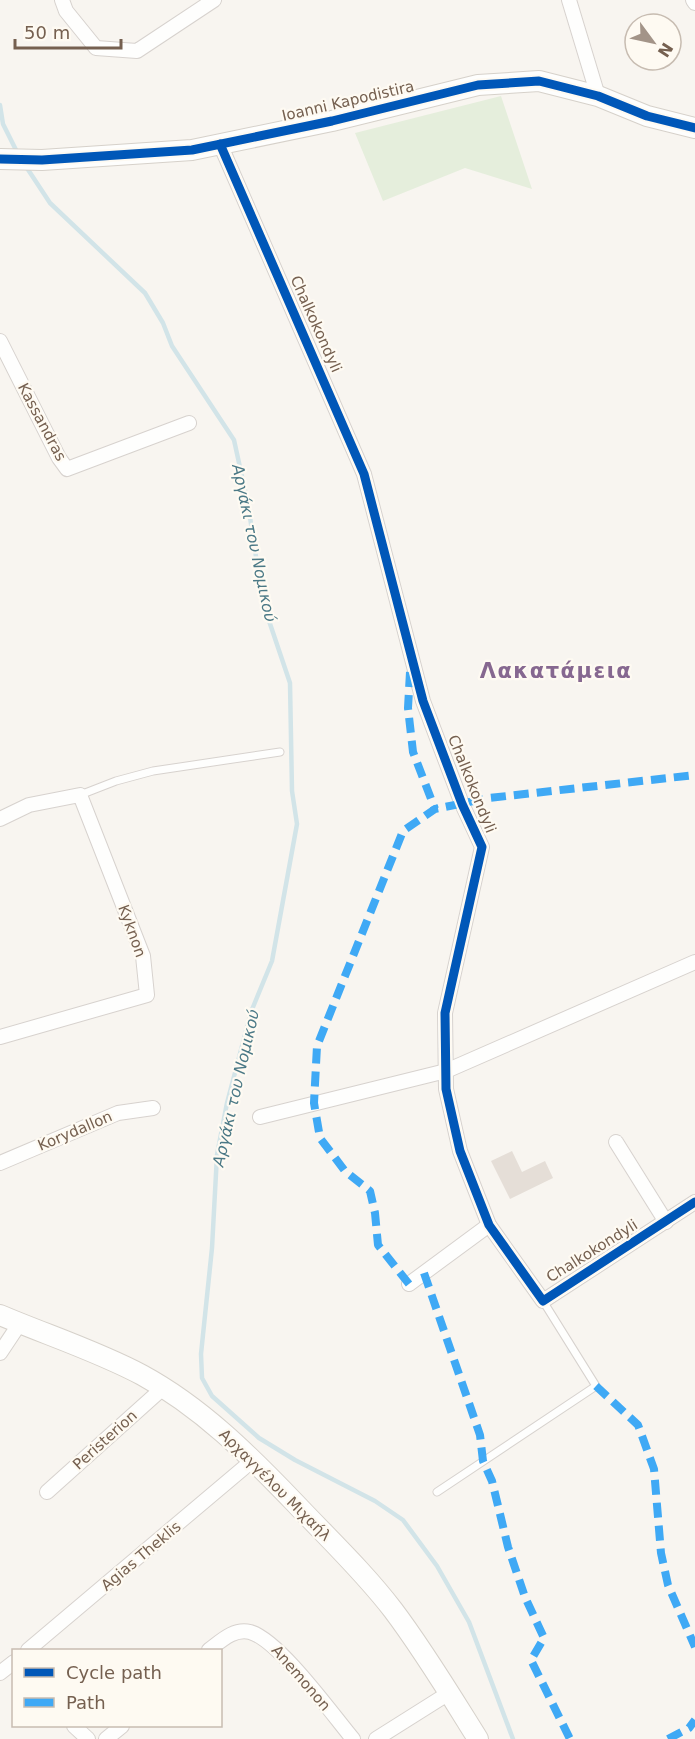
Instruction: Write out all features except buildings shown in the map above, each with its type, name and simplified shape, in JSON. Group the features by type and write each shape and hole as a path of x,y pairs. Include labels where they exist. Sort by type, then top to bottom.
{"street":[{"path":"62,0 66,11 96,48 137,51 214,0"},
{"path":"569,0 598,96"},
{"name":"Ioanni Kapodistira","path":"5,159 42,160 192,150 332,121 478,85 539,81 598,96 647,116 695,128"},
{"name":"Chalkokondyli","path":"220,144 364,474 423,702 462,804 482,847 445,1013 446,1089 460,1151 489,1225 543,1300 695,1202"},
{"name":"Kassandras","path":"0,341 59,458 68,469 189,423"},
{"path":"0,818 29,805 80,795"},
{"name":"Kyknon","path":"2,1032 147,994 143,956 80,795"},
{"path":"260,1117 446,1071 695,962"},
{"name":"Korydallon","path":"0,1163 118,1113 153,1108"},
{"path":"616,1142 666,1222"},
{"path":"409,1284 489,1225"},
{"name":"Αρχαγγέλου Μιχαήλ","path":"0,1315 119,1364 163,1388 219,1428 330,1540 392,1609 478,1739"},
{"path":"0,1353 20,1323"},
{"name":"Peristerion","path":"47,1492 163,1388"},
{"name":"Agias Theklis","path":"29,1649 253,1460"},
{"name":"Anemonon","path":"211,1649 225,1638 239,1632 249,1632 261,1637 281,1653 353,1739"},
{"path":"376,1739 449,1693"},
{"path":"76,1727 88,1739"},
{"path":"106,1739 120,1727"}],"lane":[{"path":"80,795 116,781 153,771 280,752"},
{"path":"437,1492 596,1386 543,1300"}],"green space":[{"path":"501,96 532,189 465,168 383,201 355,133"}],"waterway":[{"name":"Αργάκι του Νομικού","path":"0,105 3,124 17,152"},
{"name":"Αργάκι του Νομικού","path":"25,165 50,203 145,293 163,323 172,346 234,440 248,504 263,603 290,683 292,791 297,824 272,961 251,1012 227,1103 217,1155 212,1248 201,1354 202,1378 212,1396 259,1438 295,1460 375,1501 403,1520 437,1566 469,1622 513,1739"}],"marked path":[{"path":"410,672 408,708 413,752 435,809"},
{"path":"409,1284 378,1245 370,1191 345,1171 320,1138 314,1103 317,1046 403,831 435,809 489,798 695,775"},
{"path":"424,1273 480,1435 483,1461 492,1481 508,1547 525,1597 544,1638 531,1660 570,1739"},
{"path":"596,1386 638,1425 654,1469 661,1553 668,1585 695,1647"},
{"path":"668,1739 689,1728 695,1720"}],"cycle path":[{"path":"0,159 42,160 192,150 332,121 478,85 539,81 598,96 647,116 695,128"},
{"path":"220,144 364,474 423,701 462,804 482,847 445,1013 446,1089 460,1151 489,1225 543,1301 695,1202"}],"district":[{"name":"Λακατάμεια","path":"556,671"}]}
